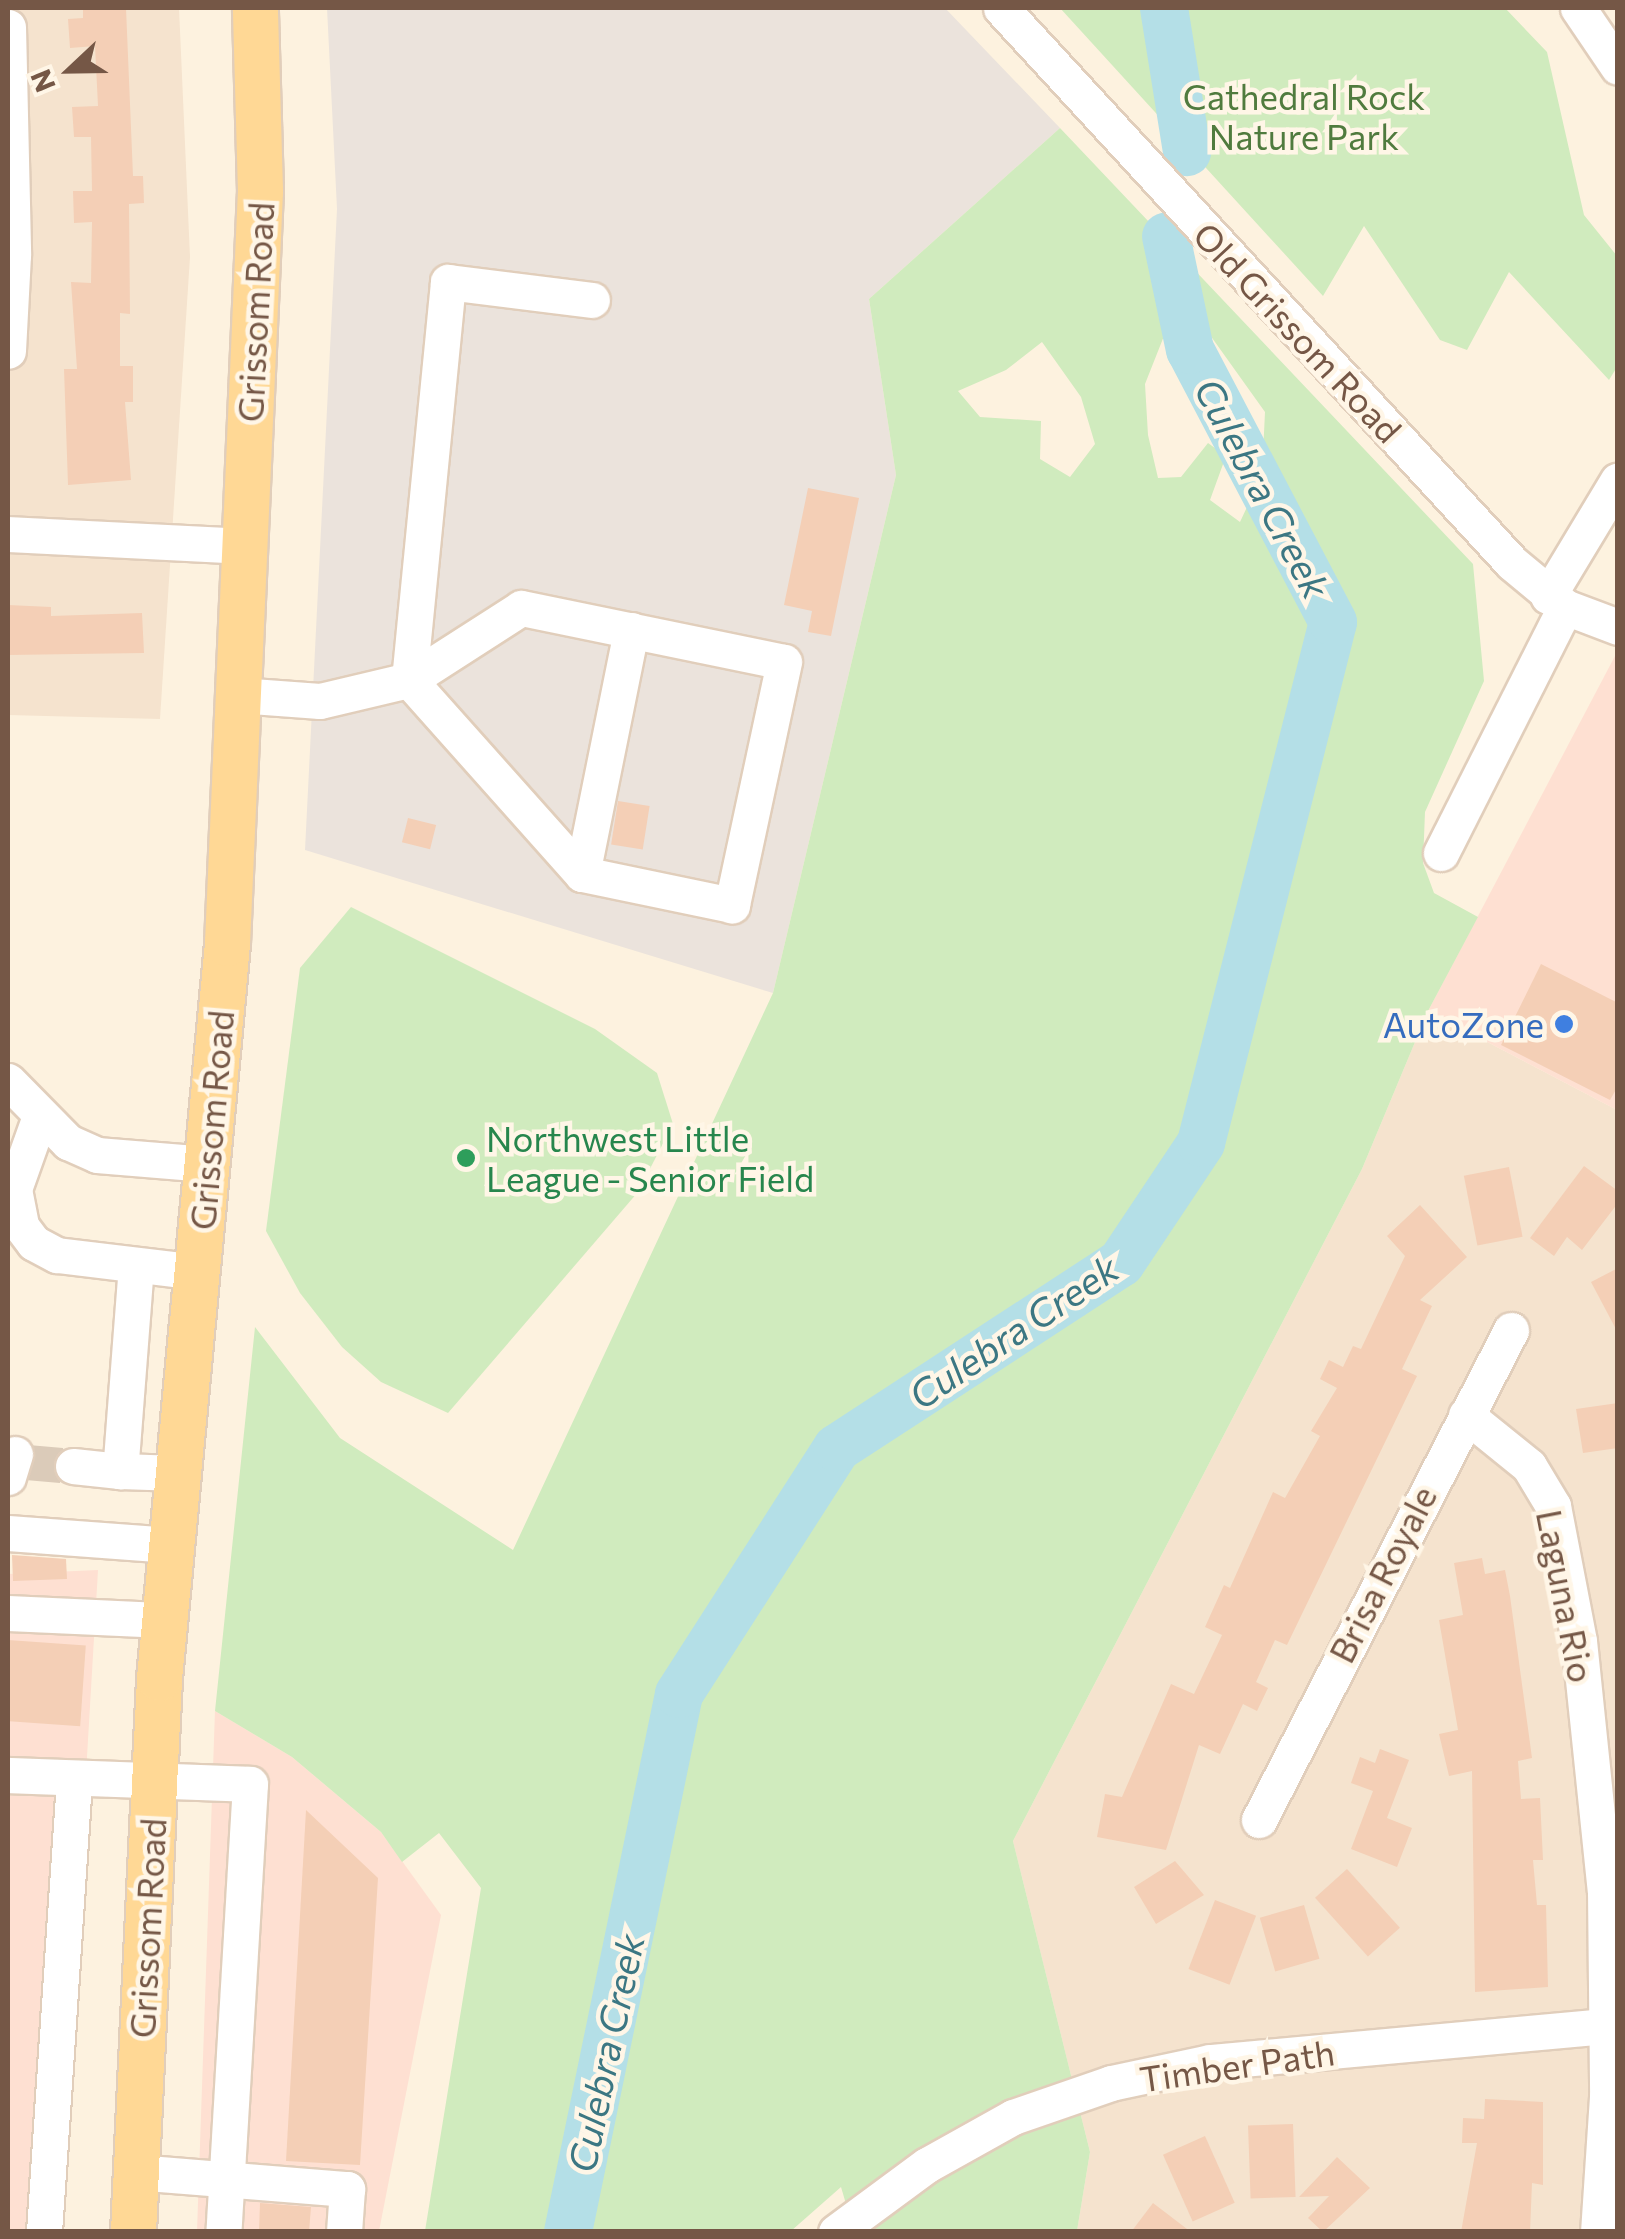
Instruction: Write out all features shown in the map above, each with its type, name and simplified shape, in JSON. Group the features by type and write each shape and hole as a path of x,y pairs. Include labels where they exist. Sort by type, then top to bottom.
{"main road":[{"name":"Grissom Road","path":"133,2232 165,1620 228,943 260,191 255,8"}],"street":[{"name":"Old Grissom Road","path":"1001,8 1556,601 1618,627"},
{"path":"1578,8 1618,67"},
{"path":"8,27 8,351"},
{"path":"238,695 320,702 409,680 521,608 784,662 732,905 582,874 409,680 448,282 592,300"},
{"path":"1441,852 1556,601 1618,480"},
{"path":"8,534 244,546"},
{"path":"582,874 632,630"},
{"path":"8,1081 68,1142 97,1155 207,1164"},
{"path":"40,1116 15,1177 20,1226 56,1255 197,1272"},
{"path":"120,1471 136,1264"},
{"name":"Brisa Royale","path":"1259,1820 1511,1330"},
{"name":"Laguna Rio","path":"1466,1415 1530,1466 1553,1506 1594,1757 1612,2026 1598,2232"},
{"path":"74,1466 178,1473"},
{"path":"8,1533 171,1545"},
{"path":"8,1613 165,1620"},
{"path":"8,1775 155,1777 250,1784 223,2232"},
{"path":"44,2232 74,1778"},
{"name":"Timber Path","path":"841,2226 1012,2117 1111,2083 1210,2062 1612,2026"},
{"path":"135,2172 347,2189 344,2232"}],"shaded area":[{"path":"8,8 179,8 190,257 160,719 8,715"},
{"path":"327,8 945,8 1060,128 869,299 896,475 773,993 305,850 337,209"},
{"path":"1617,657 1617,1110 1428,1011"},
{"path":"1428,1011 1617,1110 1617,2231 1077,2231 1090,2152 1013,1841 1362,1169"},
{"path":"98,1570 59,2231 8,2231 8,1574"},
{"path":"215,1711 292,1757 381,1832 441,1915 379,2231 197,2232"}],"green space":[{"name":"Cathedral Rock Nature Park","path":"1060,8 1505,8 1547,52 1584,215 1617,256 1617,367 1609,380 1509,272 1467,350 1440,340 1364,226 1323,296"},
{"path":"1060,128 1473,564 1484,681 1425,812 1423,863 1434,893 1478,917 1428,1011 1362,1169 1013,1841 1090,2152 1077,2231 854,2231 841,2187 791,2231 425,2231 481,1888 439,1833 402,1862 381,1832 292,1757 215,1711 255,1327 340,1438 513,1550 773,993 896,475 869,299","holes":["1210,335 1265,412 1262,475 1240,522 1210,500 1226,456 1208,443 1181,477 1158,478 1148,435 1145,384 1164,336","1042,342 1081,397 1095,444 1070,477 1040,459 1041,421 980,417 958,391 1006,370"]},
{"name":"Northwest Little League - Senior Field","path":"351,907 595,1029 657,1073 673,1124 638,1192 448,1413 381,1382 342,1347 300,1293 266,1231 300,968"}],"building":[{"path":"83,8 126,8 133,176 143,176 144,203 129,204 130,314 120,313 120,366 133,366 133,402 125,402 131,480 68,485 64,369 77,369 71,282 91,283 92,222 74,223 73,191 92,191 91,137 74,137 72,107 98,106 95,46 70,48 68,19 83,18"},
{"path":"808,488 859,498 831,636 808,632 812,611 784,605"},
{"path":"8,605 51,607 51,616 142,613 144,653 8,655"},
{"path":"618,801 650,806 643,849 611,844"},
{"path":"408,818 436,825 430,849 402,842"},
{"name":"AutoZone","path":"1541,964 1618,1003 1618,1086 1610,1100 1501,1045"},
{"path":"1584,1166 1618,1191 1618,1203 1582,1250 1567,1237 1554,1256 1530,1238"},
{"path":"1509,1167 1523,1237 1477,1245 1464,1176"},
{"path":"1420,1205 1467,1257 1420,1300 1432,1306 1402,1369 1417,1376 1287,1645 1275,1640 1256,1682 1268,1688 1257,1711 1243,1704 1220,1754 1199,1745 1166,1850 1097,1837 1105,1794 1122,1797 1171,1684 1194,1694 1222,1635 1205,1627 1224,1585 1230,1588 1273,1492 1285,1498 1320,1436 1311,1431 1337,1388 1320,1379 1329,1360 1343,1367 1353,1346 1361,1349 1405,1256 1387,1236"},
{"path":"1618,1268 1618,1333 1591,1282"},
{"path":"1618,1403 1618,1448 1583,1453 1576,1409"},
{"path":"12,1555 66,1559 67,1579 13,1581"},
{"path":"1482,1558 1485,1574 1505,1570 1510,1596 1532,1758 1518,1761 1521,1799 1540,1798 1543,1860 1533,1860 1537,1905 1546,1905 1548,1987 1475,1992 1472,1771 1449,1776 1439,1734 1458,1730 1439,1620 1463,1615 1454,1563"},
{"path":"8,1640 86,1645 80,1726 8,1721"},
{"path":"1380,1749 1409,1760 1387,1818 1412,1828 1397,1867 1351,1849 1373,1791 1351,1783 1360,1757 1375,1763"},
{"path":"306,1810 378,1878 360,2165 286,2161"},
{"path":"1175,1861 1204,1895 1156,1924 1134,1887"},
{"path":"1347,1869 1400,1928 1368,1956 1315,1898"},
{"path":"1215,1900 1256,1916 1230,1985 1188,1969"},
{"path":"1304,1905 1319,1959 1275,1972 1260,1918"},
{"path":"1485,2099 1543,2102 1543,2185 1532,2183 1530,2232 1461,2232 1477,2143 1462,2143 1463,2118 1484,2119"},
{"path":"1293,2124 1296,2197 1251,2199 1248,2126"},
{"path":"1205,2136 1235,2203 1193,2221 1163,2155"},
{"path":"1337,2157 1370,2188 1323,2232 1308,2218 1329,2196 1299,2197"},
{"path":"260,2203 311,2207 309,2232 259,2232"},
{"path":"1153,2203 1191,2232 1131,2232"}],"waterway":[{"name":"Culebra Creek","path":"1164,8 1187,152"},
{"name":"Culebra Creek","path":"568,2232 679,1694 837,1448 1121,1263 1201,1143 1333,622 1190,350 1166,236"}],"tunnel":[{"path":"27,1462 73,1466"}],"place":[{"name":"AutoZone","path":"1564,1024"},
{"name":"Northwest Little League - Senior Field","path":"466,1158"}]}
